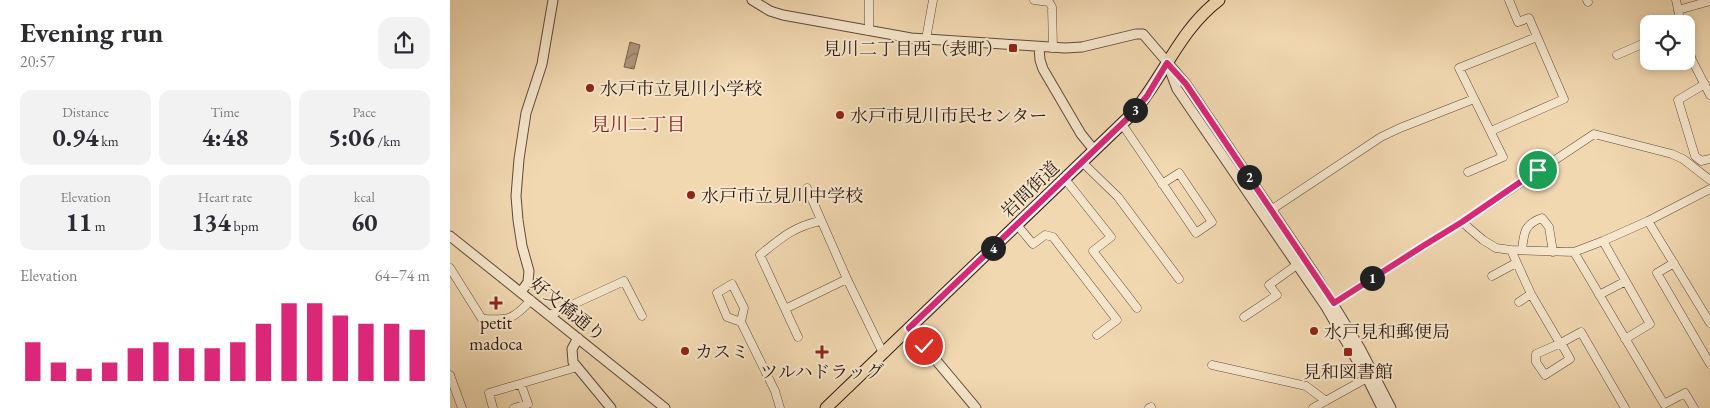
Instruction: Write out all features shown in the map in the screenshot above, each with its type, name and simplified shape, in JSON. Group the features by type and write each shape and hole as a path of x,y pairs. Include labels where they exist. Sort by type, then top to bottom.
{"main road":[{"name":"岩間街道","path":"826,408 1122,124 1147,96 1187,32 1201,15 1218,0"}],"street":[{"path":"521,292 528,282 529,272 518,220 516,196 519,159 526,113 542,64 553,0"},
{"path":"752,0 783,15 868,31 926,39 1074,48 1141,33 1148,38 1186,84 1271,210 1330,305 1360,348 1391,408"},
{"path":"868,31 869,0"},
{"path":"926,39 933,0"},
{"path":"1034,0 1048,2 1052,7 1053,48"},
{"path":"1491,131 1564,99 1529,18 1518,22 1509,0"},
{"path":"1676,0 1679,15"},
{"path":"1678,10 1710,1"},
{"path":"1468,172 1503,157 1459,68 1537,37"},
{"path":"1617,55 1640,45"},
{"path":"1039,47 1043,69 1081,134 1094,150"},
{"path":"1167,63 1177,89 1298,264 1330,305 1382,408"},
{"path":"1695,66 1710,95"},
{"path":"1705,84 1678,100 1695,156 1702,161 1710,159"},
{"path":"1271,210 1381,137 1474,99"},
{"path":"1122,124 1162,184 1196,233 1212,222 1179,173 1162,184"},
{"path":"1330,305 1462,222 1594,134 1672,154 1683,159 1710,180"},
{"path":"1082,162 1118,196 1179,279"},
{"path":"1065,179 1111,237 1093,251 1137,308"},
{"path":"807,188 820,221 883,353"},
{"path":"1462,222 1496,248 1574,252 1603,242 1710,189"},
{"path":"1522,250 1526,228 1542,218 1549,226 1553,252"},
{"path":"798,337 760,255 787,233 803,225 820,221"},
{"path":"1648,221 1710,323"},
{"path":"1017,225 1033,244 1045,235 1053,237 1117,320 1097,336"},
{"name":"好文橋通り","path":"450,236 665,408"},
{"path":"1603,242 1624,282 1650,324 1625,339"},
{"path":"1511,250 1531,294 1560,343 1570,359 1544,375 1536,362 1536,354 1560,343 1580,332 1625,408"},
{"path":"1574,252 1664,404 1685,393 1694,408"},
{"path":"1492,276 1516,262"},
{"path":"1674,263 1658,273 1710,364"},
{"path":"1244,317 1277,295 1269,286 1298,264"},
{"path":"450,268 482,319 506,320 513,317 531,300"},
{"path":"784,309 847,279"},
{"path":"550,315 624,281 642,316"},
{"path":"1599,296 1624,282"},
{"path":"741,322 727,317 717,293 732,284 744,308 741,322 775,391 780,408"},
{"path":"1519,302 1531,294"},
{"path":"909,328 976,408"},
{"path":"578,338 572,349 573,362 611,408"},
{"path":"1212,365 1306,386 1326,401"},
{"path":"494,408 489,393 577,367"},
{"path":"450,375 462,408"},
{"path":"1313,408 1367,378"},
{"path":"514,408 528,404 521,384"}],"water":[{"path":"630,42 640,45 634,69 624,67"}],"place":[{"name":"見川二丁目西（表町）","path":"1013,48"},
{"name":"水戸市立見川小学校","path":"590,88"},
{"name":"水戸市見川市民センター","path":"840,115"},
{"name":"水戸市立見川中学校","path":"691,195"},
{"name":"petit madoca","path":"496,303"},
{"name":"水戸見和郵便局","path":"1314,331"},
{"name":"カスミ","path":"685,351"},
{"name":"ツルハドラッグ","path":"822,352"},
{"name":"見和図書館","path":"1348,352"}],"district":[{"name":"見川二丁目","path":"638,124"}],"route":[{"path":"924,346 909,328 1131,115 1147,96 1167,63 1186,84 1334,303 1462,222 1538,170"}]}
